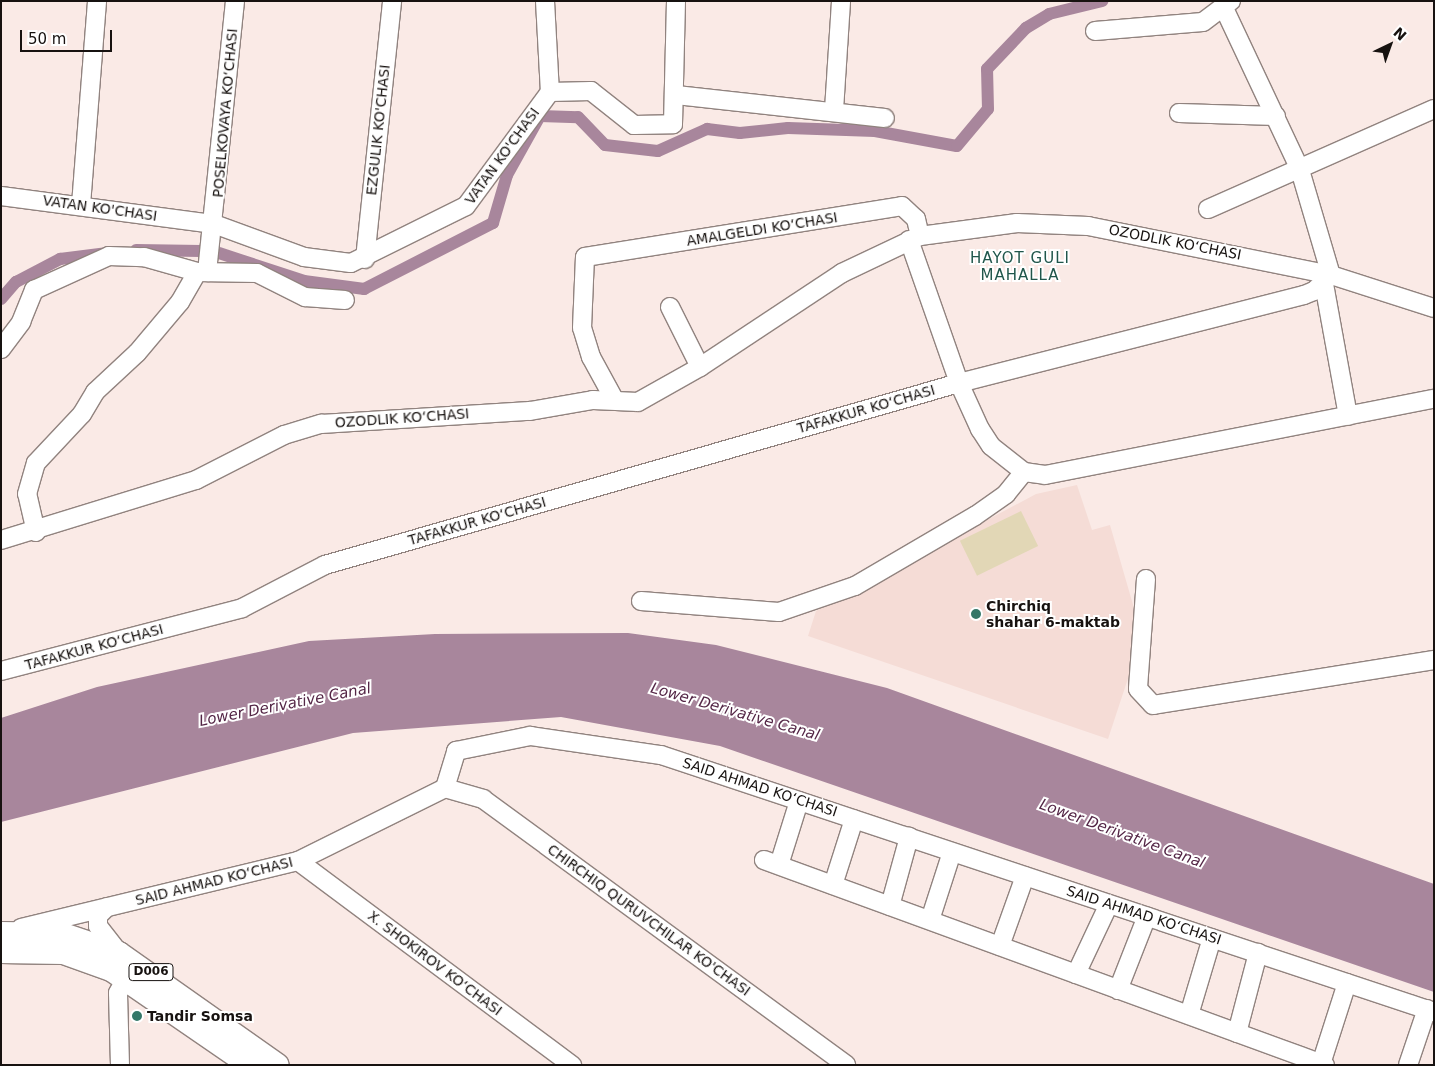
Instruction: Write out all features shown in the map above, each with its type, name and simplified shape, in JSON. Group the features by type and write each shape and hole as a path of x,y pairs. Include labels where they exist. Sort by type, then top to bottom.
{"main road":[{"name":"D006","path":"2,939 63,934 119,953 278,1065"},
{"name":"D006","path":"2,939 24,950 63,953 126,978 249,1065"}],"street":[{"path":"80,204 97,1"},
{"name":"POSELKOVAYA KO‘CHASI","path":"202,272 214,224 235,1"},
{"name":"EZGULIK KO'CHASI","path":"365,260 392,1"},
{"path":"545,1 550,92 591,91 634,125 668,126 676,120 676,1"},
{"path":"834,110 841,1"},
{"path":"1095,31 1196,24 1227,4 1300,170 1327,280 1348,416"},
{"name":"VATAN KO'CHASI","path":"1,196 80,204 214,224 304,257 339,263 365,260 466,206 550,92"},
{"path":"676,95 834,110 885,118"},
{"path":"1208,209 1300,170 1434,109"},
{"path":"1179,113 1276,116"},
{"name":"AMALGELDI KO‘CHASI","path":"614,399 591,357 582,328 585,257 902,206 916,219 914,238"},
{"name":"OZODLIK KO‘CHASI","path":"1,540 36,532 196,480 284,435 321,424 530,411 614,399 638,402 700,366 842,273 914,238 1017,223 1088,226 1327,280"},
{"path":"914,238 959,383 991,446 1024,472 1045,475 1434,399"},
{"path":"1,349 22,322 34,290 84,266 123,255 202,272 256,273 305,297 345,300"},
{"path":"36,532 27,494 36,463 82,414 94,392 137,353 180,302 202,272"},
{"path":"1327,280 1434,308"},
{"name":"TAFAKKUR KO‘CHASI","path":"1,671 242,608 325,565 959,383 1304,295 1327,280"},
{"path":"670,307 700,366"},
{"path":"641,601 779,612 855,586 975,516 1006,494 1024,472"},
{"path":"1146,579 1138,689 1153,705 1434,660"},
{"name":"SAID AHMAD KO‘CHASI","path":"2,939 107,907 298,861 444,788 456,752 530,736 661,755 1430,1011"},
{"name":"CHIRCHIQ QURUVCHILAR KO'CHASI","path":"444,788 483,799 846,1065"},
{"path":"799,800 772,863 1323,1064 1347,983"},
{"path":"833,885 854,819"},
{"path":"890,906 909,837"},
{"path":"930,920 952,852"},
{"name":"X. SHOKIROV KO‘CHASI","path":"298,861 572,1065"},
{"path":"1000,946 1025,876"},
{"path":"1076,974 1109,904"},
{"path":"107,907 98,916 98,926 119,953"},
{"path":"1118,990 1147,916"},
{"path":"1189,1015 1212,938"},
{"path":"1237,1033 1258,953"},
{"path":"120,1065 118,993 126,978"},
{"path":"1408,1065 1430,1011"}],"shaded area":[{"name":"Chirchiq shahar 6-maktab","path":"1077,485 1092,530 1110,525 1142,636 1108,739 808,636 816,611 1036,494"},
{"path":"1021,511 1038,546 977,576 960,541"}],"water":[{"name":"Lower Derivative Canal","path":"628,633 716,645 887,688 1434,884 1434,992 720,746 561,717 353,733 1,822 1,718 97,687 309,641 435,634"}],"waterway":[{"path":"219,253 304,281 364,289 493,223 507,175 540,116 578,117 605,145 658,151 707,129 740,133 788,128 875,131 957,146 988,109 987,69 1026,28 1049,14 1102,1"},
{"path":"136,250 201,251"},
{"path":"1,299 16,282 60,259 106,253"}],"place":[{"name":"Chirchiq shahar 6-maktab","path":"976,614"},
{"name":"Tandir Somsa","path":"137,1016"}],"district":[{"name":"HAYOT GULI MAHALLA","path":"1020,266"}]}
